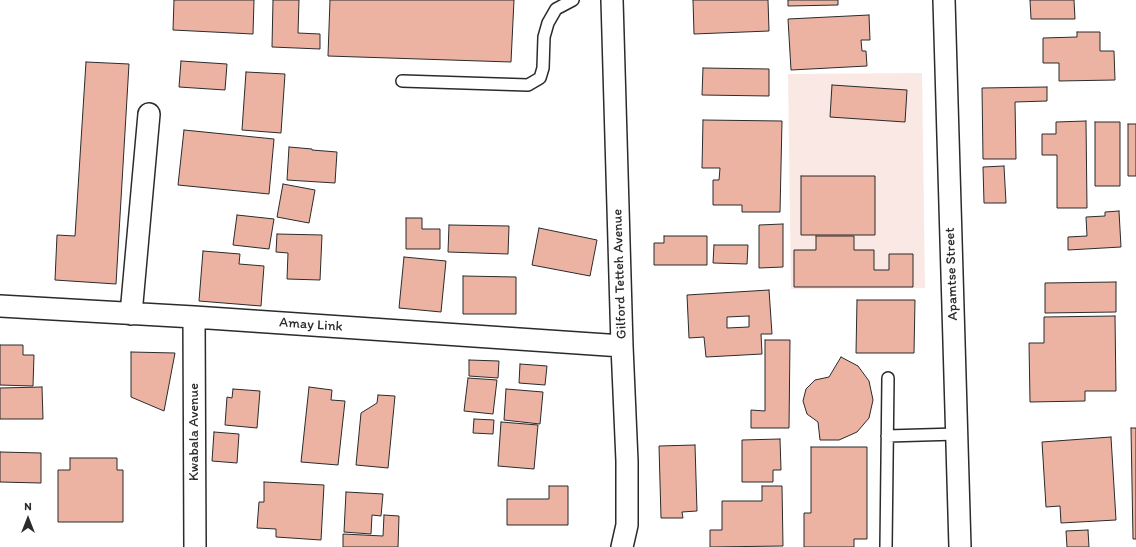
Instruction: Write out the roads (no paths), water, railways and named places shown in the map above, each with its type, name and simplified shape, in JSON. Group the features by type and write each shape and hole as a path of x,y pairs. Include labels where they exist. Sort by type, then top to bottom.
{"street":[{"name":"Gilford Tetteh Avenue","path":"612,0 622,346 627,461 627,526 622,547"},
{"name":"Apamtse Street","path":"944,0 960,547"},
{"path":"131,314 149,114"},
{"name":"Amay Link","path":"0,306 194,317 622,346"},
{"name":"Kwabala Avenue","path":"194,317 195,547"}],"lane":[{"path":"402,81 528,85 540,78 543,68 544,37 548,23 556,9 573,0"},
{"path":"886,547 888,378"},
{"path":"887,436 957,434"}]}
